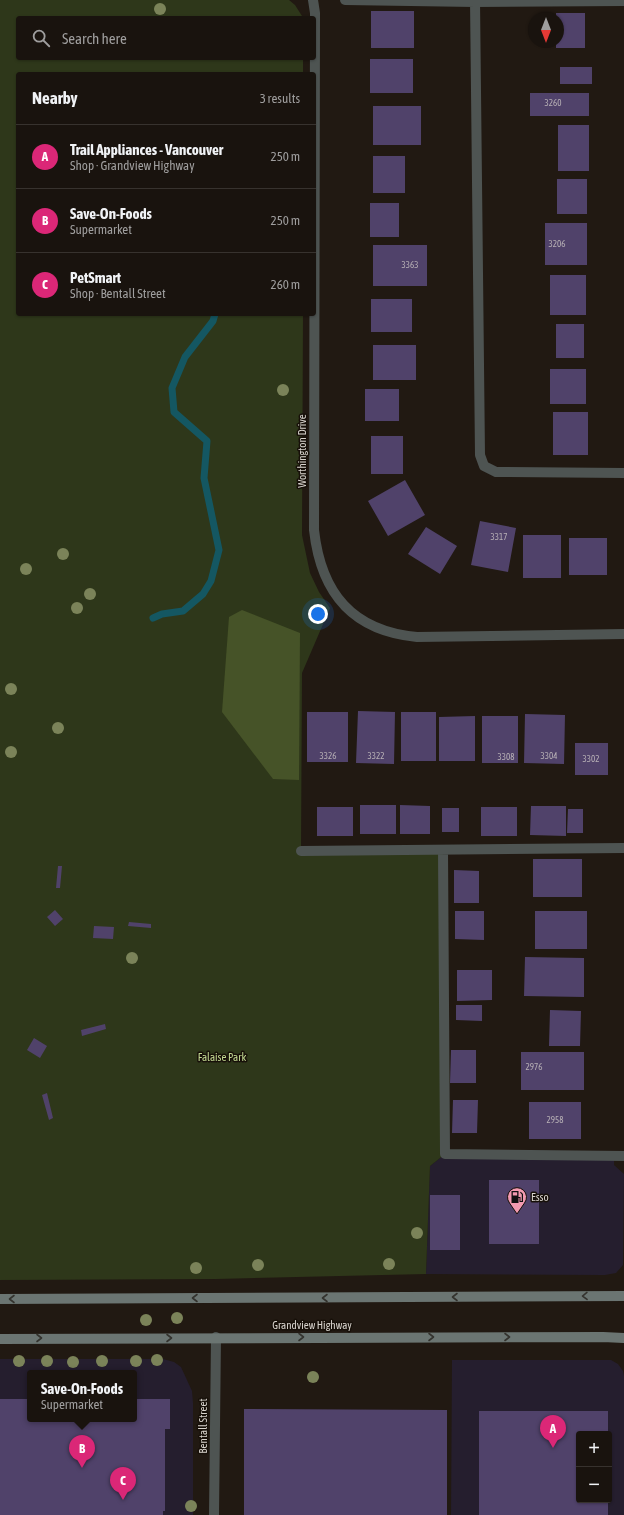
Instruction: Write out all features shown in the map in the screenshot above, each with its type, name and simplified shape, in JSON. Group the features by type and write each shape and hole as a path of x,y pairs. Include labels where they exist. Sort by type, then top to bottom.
{"main road":[{"path":"0,1299 624,1296"},
{"name":"Grandview Highway","path":"0,1338 624,1338"}],"street":[{"name":"Worthington Drive","path":"313,0 315,16"},
{"path":"345,0 624,1"},
{"path":"475,1 480,455 484,466 496,472 624,473"},
{"name":"Worthington Drive","path":"315,60 315,72"},
{"name":"Worthington Drive","path":"314,316 314,530 318,553 327,580 343,604 352,614 380,630 398,635 417,637 624,634"},
{"path":"301,851 624,848"},
{"path":"443,850 445,1154 624,1156"},
{"name":"Bentall Street","path":"214,1515 216,1338"}],"shaded area":[{"path":"445,1154 614,1156 614,1165 624,1174 623,1265 616,1273 605,1275 426,1274 430,1166"},
{"path":"0,1359 163,1359 174,1362 181,1367 192,1391 193,1403 193,1515 0,1515"},
{"path":"452,1360 611,1360 618,1364 623,1371 624,1376 624,1515 451,1515"}],"green space":[{"name":"Falaise Park","path":"0,0 289,0 295,5 302,16 16,16 16,60 303,60 303,72 16,72 16,316 303,316 302,535 310,573 319,592 330,608 302,673 301,851 443,850 445,1154 430,1166 426,1274 216,1279 0,1280"},
{"path":"242,610 300,633 299,780 273,779 222,712 229,617"}],"building":[{"path":"371,11 414,11 414,48 371,48"},
{"path":"564,13 585,13 585,48 564,48"},
{"path":"370,59 413,59 413,93 370,93"},
{"path":"560,67 592,67 592,84 560,84"},
{"path":"530,93 589,93 589,116 530,116"},
{"path":"373,106 421,106 421,145 373,145"},
{"path":"558,125 589,125 589,171 558,171"},
{"path":"373,156 405,156 405,193 373,193"},
{"path":"557,179 587,179 587,214 557,214"},
{"path":"370,203 399,203 399,237 370,237"},
{"path":"545,223 587,223 587,265 545,265"},
{"path":"373,245 427,245 427,286 373,286"},
{"path":"550,275 586,275 586,315 550,315"},
{"path":"371,299 412,299 412,332 371,332"},
{"path":"556,324 584,324 584,358 556,358"},
{"path":"373,345 416,345 416,380 373,380"},
{"path":"550,369 586,369 586,404 550,404"},
{"path":"365,389 399,389 399,421 365,421"},
{"path":"553,412 588,412 588,455 553,455"},
{"path":"371,436 403,436 403,474 371,474"},
{"path":"405,480 425,515 388,536 368,501"},
{"path":"480,521 516,528 508,572 471,565"},
{"path":"426,527 457,546 440,574 408,554"},
{"path":"523,535 561,535 561,578 523,578"},
{"path":"569,538 607,538 607,575 569,575"},
{"path":"358,711 395,712 394,764 356,763"},
{"path":"307,712 348,712 348,762 307,762"},
{"path":"401,712 436,712 436,761 401,761"},
{"path":"525,714 565,715 564,764 524,763"},
{"path":"475,716 475,761 439,761 439,717"},
{"path":"482,716 518,716 518,763 482,763"},
{"path":"575,743 608,743 608,775 575,775"},
{"path":"360,805 396,805 396,834 360,834"},
{"path":"400,805 430,806 430,834 400,834"},
{"path":"531,806 566,806 566,836 530,835"},
{"path":"317,807 353,807 353,836 317,836"},
{"path":"481,807 517,807 517,836 481,836"},
{"path":"442,808 459,808 459,832 442,832"},
{"path":"568,809 583,809 583,833 567,833"},
{"path":"533,859 582,859 582,897 533,897"},
{"path":"58,866 62,866 60,888 56,888"},
{"path":"454,870 479,871 479,903 454,903"},
{"path":"55,910 63,919 55,926 47,917"},
{"path":"455,911 484,911 484,940 455,939"},
{"path":"535,911 587,911 587,949 535,949"},
{"path":"129,922 151,924 151,928 128,926"},
{"path":"94,926 114,927 113,939 93,938"},
{"path":"525,957 584,958 584,997 524,996"},
{"path":"457,970 492,970 492,1000 457,1001"},
{"path":"456,1005 482,1005 482,1021 456,1020"},
{"path":"550,1010 581,1011 580,1046 549,1046"},
{"path":"105,1024 106,1029 82,1036 81,1030"},
{"path":"34,1038 47,1046 40,1058 27,1050"},
{"path":"451,1050 476,1050 476,1083 450,1083"},
{"path":"521,1052 584,1052 584,1090 521,1090"},
{"path":"47,1093 53,1118 49,1120 42,1095"},
{"path":"453,1100 478,1100 477,1133 452,1133"},
{"path":"529,1102 581,1102 581,1139 529,1139"},
{"path":"489,1180 539,1180 539,1244 489,1244"},
{"path":"430,1195 460,1195 460,1250 430,1250"},
{"path":"0,1399 27,1399 27,1422 137,1422 137,1399 170,1399 170,1429 165,1429 165,1511 163,1511 163,1515 0,1515"},
{"path":"244,1409 447,1410 447,1515 244,1515"},
{"path":"479,1411 608,1411 608,1431 576,1431 576,1503 608,1503 608,1515 479,1515"}],"waterway":[{"path":"153,618 162,614 183,611 203,594 211,581 219,550 204,478 207,441 174,412 172,388 185,357 213,321 214,316"}],"place":[{"name":"Esso","path":"517,1214"},
{"name":"Trail Appliances - Vancouver","path":"553,1448"},
{"name":"Save-On-Foods","path":"82,1468"},
{"name":"PetSmart","path":"123,1500"}]}
